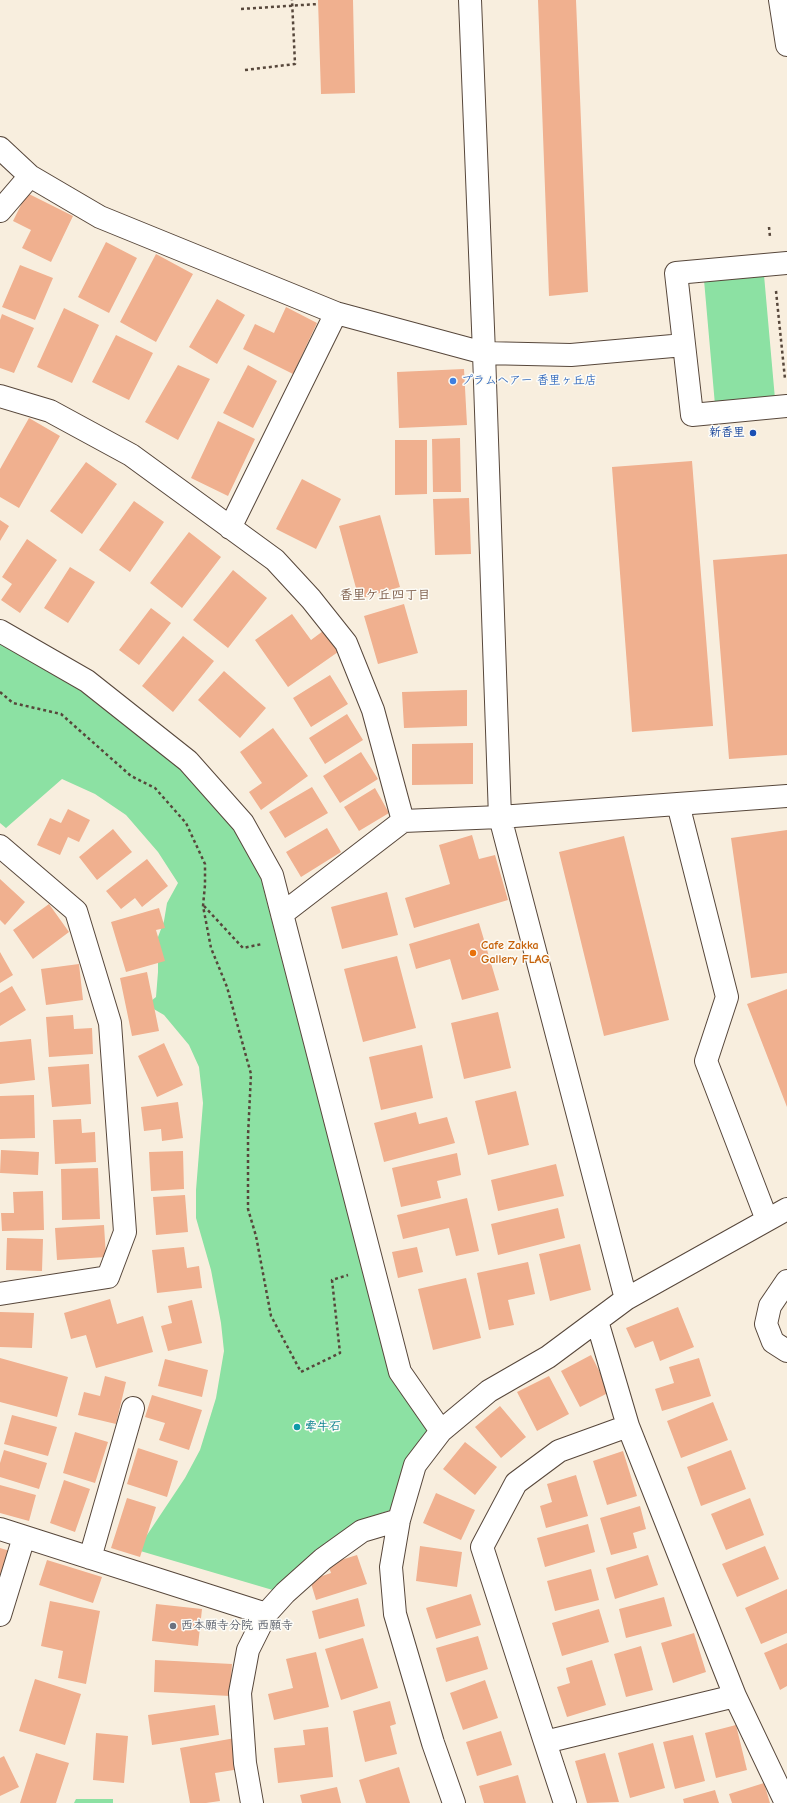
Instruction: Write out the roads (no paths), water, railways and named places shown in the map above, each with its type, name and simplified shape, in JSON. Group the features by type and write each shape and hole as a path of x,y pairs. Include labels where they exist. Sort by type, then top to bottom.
{"street":[{"path":"470,0 500,817 626,1299"},
{"path":"780,0 787,45"},
{"path":"0,148 30,176 100,217 336,313 484,353 571,355 684,345"},
{"path":"0,211 30,176"},
{"path":"780,264 676,273 692,415 787,406"},
{"path":"230,528 336,313"},
{"path":"0,396 50,411 131,456 275,560 311,599 346,643 373,710 403,821"},
{"path":"0,631 87,681 188,761 244,823 272,875 400,1372 441,1431"},
{"path":"282,914 403,821 500,817 787,796"},
{"path":"678,804 727,998 706,1061 767,1220"},
{"path":"0,846 76,911 110,1023 125,1232 108,1276 0,1294"},
{"path":"454,1803 433,1743 395,1614 391,1567 399,1520 415,1466 441,1431 489,1391 548,1357 626,1299 787,1209"},
{"path":"787,1281 770,1306 766,1324 773,1342 787,1351"},
{"path":"597,1321 628,1426 735,1696 786,1803"},
{"path":"90,1558 132,1408"},
{"path":"565,1803 482,1547 516,1483 559,1451 628,1426"},
{"path":"252,1803 245,1763 240,1693 248,1650 266,1614 285,1593 324,1559 362,1530 399,1520"},
{"path":"0,1529 266,1614"},
{"path":"0,1616 24,1537"},
{"path":"545,1742 735,1696"}],"place":[{"name":"プラムヘアー 香里ヶ丘店","path":"453,381"},
{"name":"新香里","path":"753,433"},
{"name":"Cafe Zakka Gallery FLAG","path":"473,953"},
{"name":"牽牛石","path":"297,1427"},
{"name":"西本願寺分院 西願寺","path":"173,1626"}],"district":[{"name":"香里ケ丘四丁目","path":"385,595"}]}
